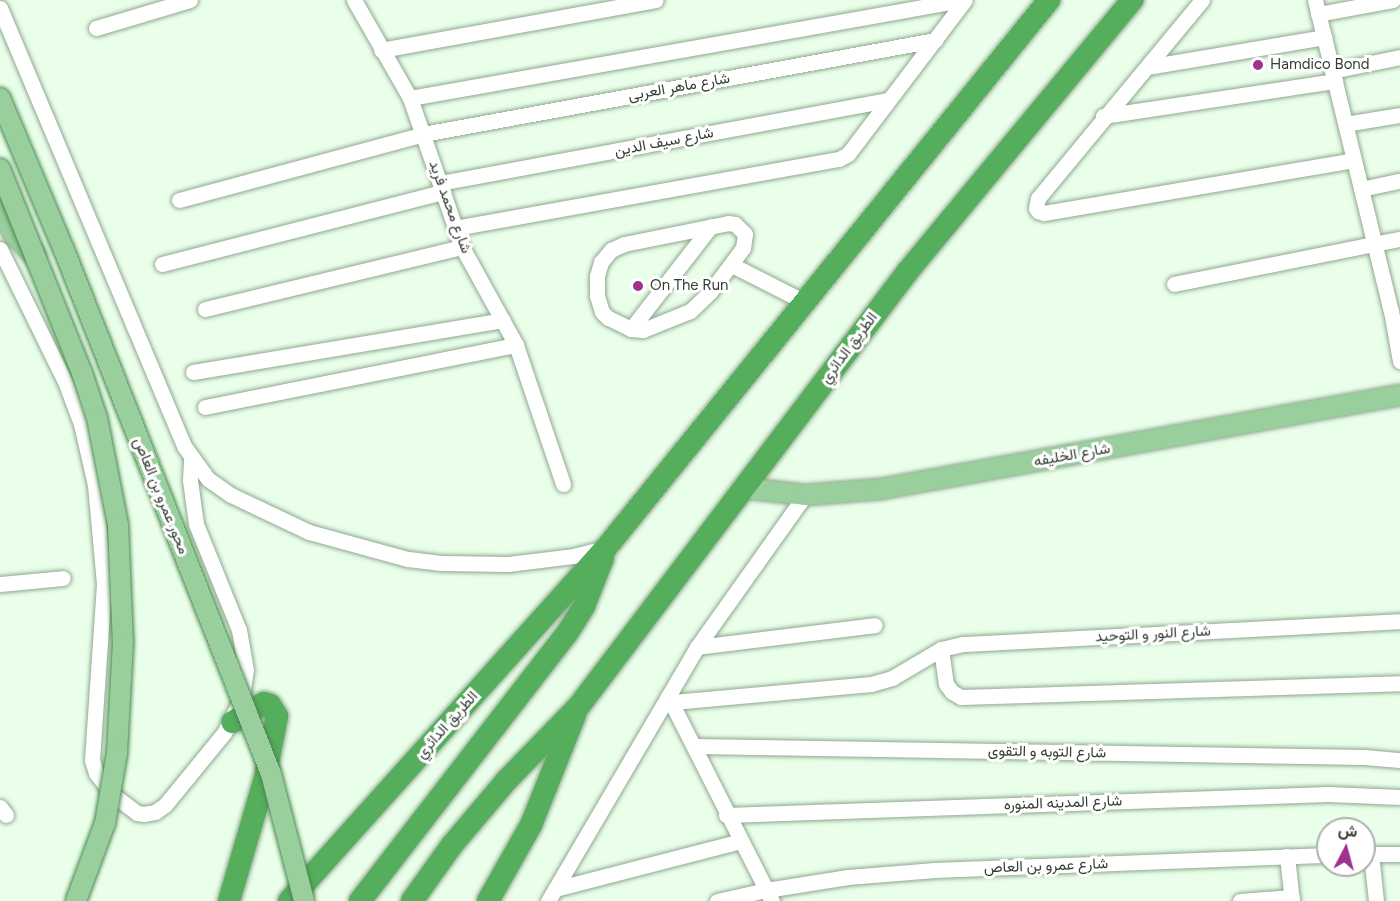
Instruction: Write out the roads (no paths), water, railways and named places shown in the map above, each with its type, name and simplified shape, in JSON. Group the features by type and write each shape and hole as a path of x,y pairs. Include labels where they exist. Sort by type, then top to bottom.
{"highway":[{"name":"الطريق الدائري","path":"289,901 606,548 803,301 1049,0"},
{"name":"الطريق الدائري","path":"412,901 453,845 506,781 579,706 908,271 1132,0"},
{"name":"الطريق الدائري","path":"360,901 568,632 596,578 606,548"},
{"path":"229,901 265,778 278,716 270,705 264,703 231,722"},
{"name":"الطريق الدائري","path":"488,901 531,825 579,706"}],"main road":[{"name":"محور عمرو بن العاص","path":"0,98 64,250 271,774 304,901"},
{"path":"0,169 82,373 97,418 112,486 121,560 123,642 117,753 105,824 76,901"},
{"path":"0,211 14,234 35,256"},
{"name":"شارع الخليفه","path":"742,488 805,495 882,489 1400,395"}],"street":[{"path":"96,28 190,0"},
{"name":"شارع محمد فريد","path":"354,0 410,98 462,247 516,345 563,484"},
{"path":"381,50 655,0"},
{"path":"455,228 835,160 848,154 964,0"},
{"path":"410,98 964,0"},
{"path":"1393,0 1316,7 1375,244 1396,310 1400,361"},
{"path":"1205,1 1103,116 1036,202 1036,208 1044,213 1354,160"},
{"path":"0,8 191,458 208,479 231,495 309,532 376,552 441,563 486,564 541,561 606,548"},
{"path":"1147,67 1324,37"},
{"name":"شارع ماهر العربى","path":"179,200 423,134 935,40"},
{"path":"1103,116 1333,76 1400,57"},
{"name":"شارع سيف الدين","path":"162,264 441,188 888,100"},
{"path":"1345,124 1400,115"},
{"path":"1361,189 1400,181"},
{"path":"735,224 745,234 743,248 704,299 690,311 648,329 631,329 608,318 598,304 597,276 605,255 624,244 711,226 735,224"},
{"path":"631,329 711,226"},
{"path":"1174,284 1400,239"},
{"path":"205,309 462,247"},
{"path":"0,249 66,384 81,424 95,485 104,584 91,747 96,773 112,794 137,813 155,812 165,805 231,722 242,697 245,657 239,630 196,524 190,480 191,458"},
{"path":"732,264 803,301"},
{"path":"193,372 503,320"},
{"path":"205,407 516,345"},
{"path":"551,895 671,699 697,647 805,495"},
{"path":"0,584 63,578"},
{"name":"شارع النور و التوحيد","path":"671,699 871,684 892,678 942,649 963,644 1400,621"},
{"path":"697,647 875,625"},
{"path":"942,649 946,684 952,692 961,697 1400,683"},
{"path":"671,699 726,814 769,895"},
{"name":"شارع التوبه و التقوى","path":"695,746 1364,757 1400,760"},
{"name":"شارع المدينه المنوره","path":"726,814 1328,794 1400,797"},
{"path":"551,895 740,840"},
{"path":"1376,854 1400,854"},
{"name":"شارع عمرو بن العاص","path":"717,901 769,895 848,877 935,870 1316,855"},
{"path":"1240,901 1292,899 1287,856"},
{"path":"1371,877 1376,901"}],"place":[{"name":"Hamdico Bond","path":"1258,65"},
{"name":"On The Run","path":"638,286"}]}
